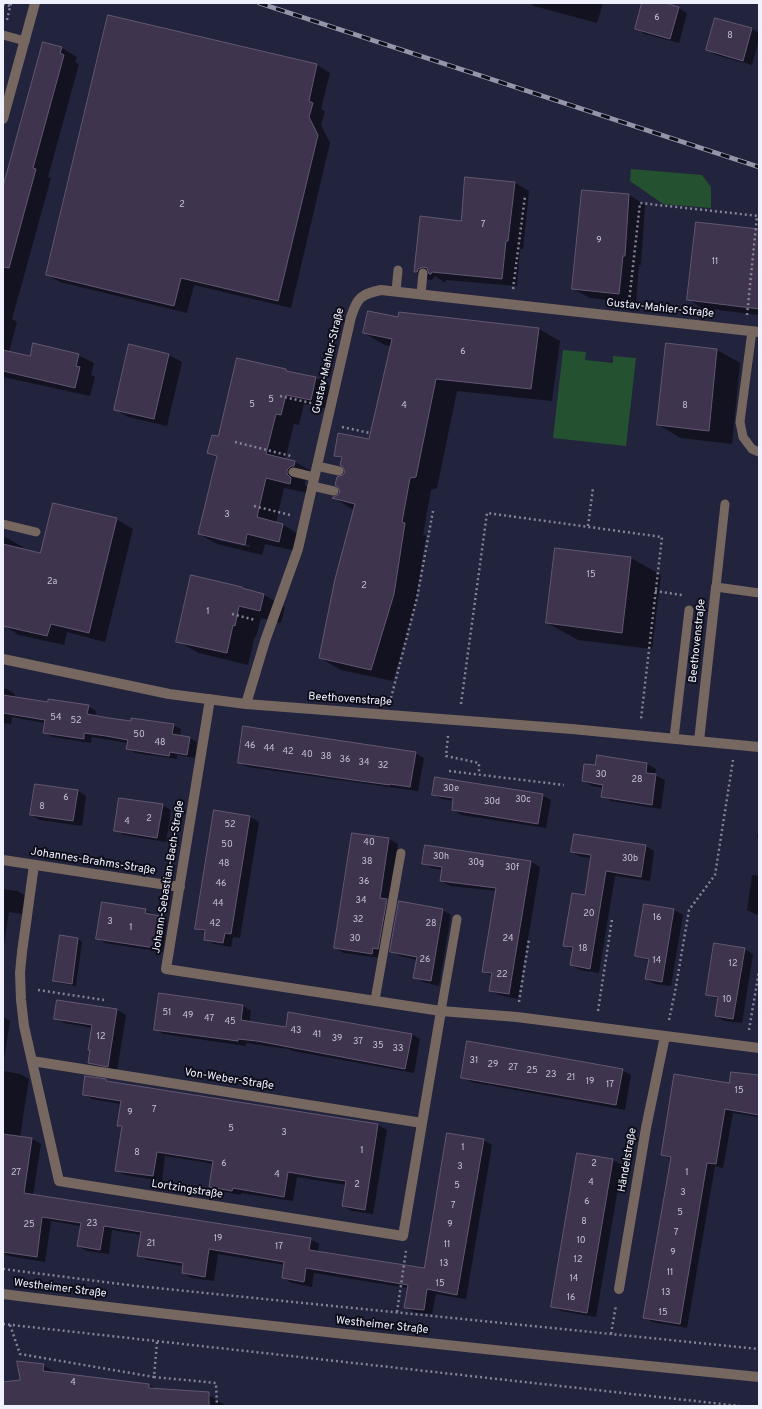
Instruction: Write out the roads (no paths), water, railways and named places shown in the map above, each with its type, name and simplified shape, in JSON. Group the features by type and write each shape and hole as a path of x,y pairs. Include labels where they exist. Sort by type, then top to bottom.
{"street":[{"path":"3,119 35,3"},
{"name":"Gustav-Mahler-Straße","path":"246,704 271,624 298,549 355,304 366,293 381,290 396,291 752,331"},
{"name":"Beethovenstraße","path":"699,741 716,587"},
{"name":"Beethovenstraße","path":"3,659 169,694 246,704 639,735 759,747"},
{"name":"Johann-Sebastian-Bach-Straße","path":"210,699 166,969 441,1011 517,1017 759,1048"},
{"name":"Johannes-Brahms-Straße","path":"3,860 180,887"},
{"name":"Lortzingstraße","path":"34,865 22,952 20,987 24,1026 59,1182 403,1236 422,1123"},
{"path":"422,1123 441,1011"},
{"name":"Händelstraße","path":"619,1289 646,1128 665,1036"},
{"name":"Von-Weber-Straße","path":"32,1061 422,1123"},
{"name":"Westheimer Straße","path":"3,1294 370,1337 759,1377"}],"lane":[{"path":"3,35 25,41"},
{"path":"396,291 398,270"},
{"path":"421,294 424,273"},
{"path":"752,331 740,422 743,437 752,449 759,452"},
{"path":"318,464 339,471"},
{"path":"293,472 334,491"},
{"path":"716,587 725,504"},
{"path":"3,524 36,532"},
{"name":"Beethovenstraße","path":"716,587 759,593"},
{"path":"674,738 690,610"},
{"path":"375,1000 401,853"},
{"path":"441,1011 457,919"}],"railway":[{"path":"259,3 759,167"}]}
